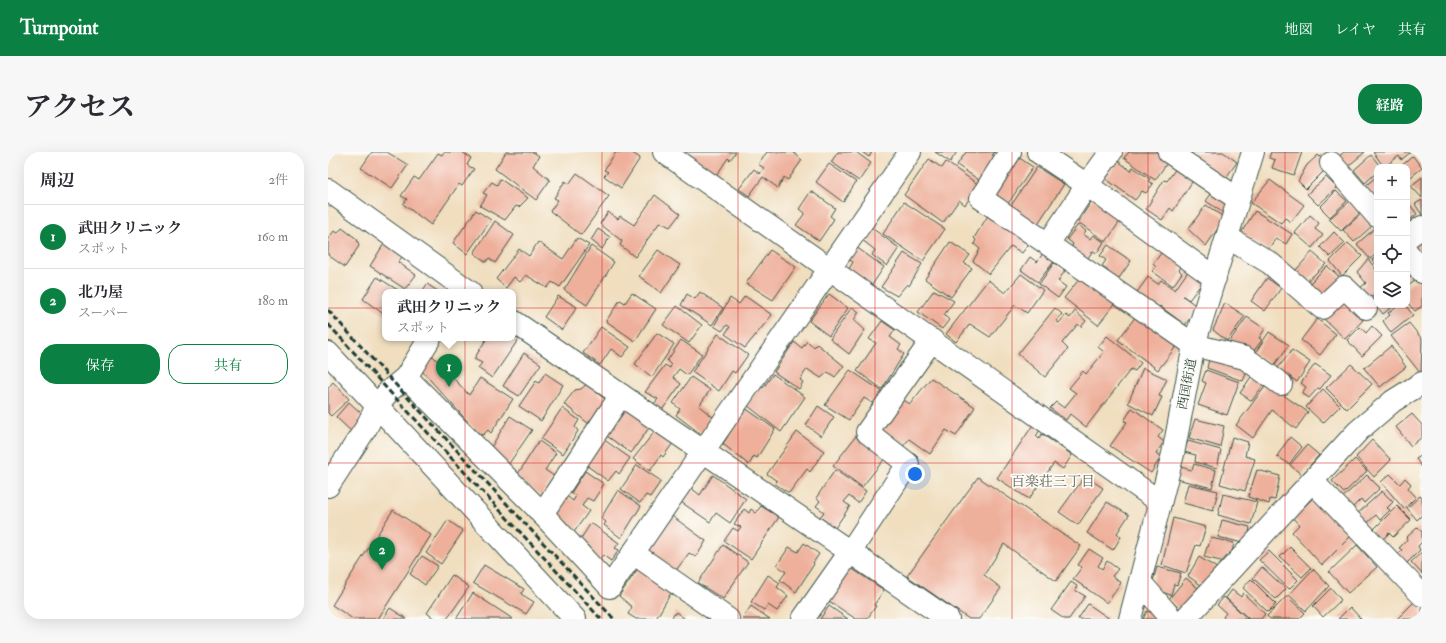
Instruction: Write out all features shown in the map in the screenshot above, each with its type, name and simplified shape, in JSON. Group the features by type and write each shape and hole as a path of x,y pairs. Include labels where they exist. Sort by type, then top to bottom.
{"street":[{"path":"664,152 1160,502"},
{"path":"406,377 542,514 610,587 702,451 910,152"},
{"path":"1010,152 981,198 1194,345 1245,358 1281,384"},
{"path":"1038,152 1087,185 1214,278"},
{"path":"1048,244 1087,185 1112,152"},
{"path":"1169,152 1238,199"},
{"name":"西国街道","path":"1130,619 1173,454 1194,345 1227,237 1250,153"},
{"path":"1331,163 1374,213"},
{"path":"328,190 463,289"},
{"path":"1410,236 1422,227"},
{"path":"1227,237 1270,263 1322,308 1344,287 1366,308"},
{"path":"1410,256 1422,272"},
{"path":"516,323 948,619"},
{"path":"803,619 850,552 908,464 867,432 932,340"},
{"path":"328,486 366,428 377,406 388,392 406,377 428,341"},
{"path":"328,353 567,615"},
{"path":"1185,619 1358,431 1393,401 1422,383"},
{"path":"542,514 621,395"},
{"path":"1312,481 1422,595"},
{"path":"633,553 728,619"},
{"path":"1140,582 1172,619"}],"building":[{"path":"372,152 387,152 408,165 392,188 361,168"},
{"path":"444,152 462,152 471,158 467,165 474,169 462,186 459,184 431,225 403,204 407,199 401,196 414,177 419,180 438,153 442,155"},
{"path":"506,152 533,152 539,156 533,166 550,180 536,200 495,169"},
{"path":"616,152 631,152 640,158 621,188 604,176 608,172 604,170"},
{"path":"687,152 736,152 730,160 728,158 716,176 685,154"},
{"path":"767,152 793,152 802,160 788,180 784,177 778,188 763,177 749,196 739,189 754,169 760,174 764,168 758,164"},
{"path":"838,152 856,152 871,163 859,181 831,162"},
{"path":"862,152 872,152 869,157"},
{"path":"935,152 957,152 950,162"},
{"path":"966,152 995,152 992,155 997,159 982,182 957,165"},
{"path":"1129,152 1160,152 1170,159 1155,180 1124,158"},
{"path":"1191,152 1223,152 1237,162 1225,179 1195,159"},
{"path":"1271,152 1302,152 1294,175 1272,168 1275,160 1269,158"},
{"path":"1344,152 1365,152 1347,167 1338,157"},
{"path":"1373,152 1411,152 1401,160 1399,156 1388,164 1382,164"},
{"path":"1318,155 1325,162 1320,166 1325,170 1306,189 1298,181 1307,165"},
{"path":"1371,155 1378,164 1374,164 1374,175 1365,183 1354,170"},
{"path":"1413,156 1422,168 1410,178 1410,164 1404,164"},
{"path":"1018,157 1033,167 1007,205 994,197 1003,183 1001,182"},
{"path":"929,159 942,168 946,162 979,185 965,205 959,200 943,223 904,195"},
{"path":"1118,161 1131,171 1133,167 1150,179 1148,181 1153,184 1146,193 1142,191 1135,200 1106,179"},
{"path":"829,164 856,182 843,202 816,182"},
{"path":"1179,164 1196,176 1173,211 1170,208 1162,220 1146,209 1164,180 1167,181"},
{"path":"1037,167 1064,184 1037,225 1010,207"},
{"path":"577,173 609,196 581,235 550,211 558,200 554,198 565,181 569,184"},
{"path":"1326,177 1337,188 1318,205 1307,194"},
{"path":"1422,177 1422,198 1411,186"},
{"path":"500,179 528,198 519,207 516,206 505,220 480,206 487,195 483,193 492,182 497,185"},
{"path":"1374,179 1374,194 1371,197 1363,188"},
{"path":"1270,180 1304,205 1291,222 1285,218 1281,223 1251,203"},
{"path":"1214,190 1233,204 1229,217 1206,201"},
{"path":"811,191 835,208 830,216 834,219 819,241 796,225 805,213 799,209"},
{"path":"1336,191 1347,201 1330,217 1320,207"},
{"path":"655,195 680,214 670,227 660,222 635,257 620,245 622,241 600,224 608,212 618,219 620,216 634,225"},
{"path":"1093,199 1122,218 1106,242 1078,222"},
{"path":"1422,200 1422,215 1415,204"},
{"path":"1350,201 1360,213 1341,231 1329,219"},
{"path":"904,202 945,229 923,261 883,234"},
{"path":"1206,205 1225,218 1206,246 1188,229"},
{"path":"1410,205 1417,214 1410,220"},
{"path":"476,210 491,220 467,254 453,243"},
{"path":"1255,211 1292,234 1286,244 1276,238 1268,250 1241,233"},
{"path":"989,214 1031,241 1022,253 1011,246 989,274 973,261 980,249 974,244 976,240 974,238"},
{"path":"1361,214 1372,226 1354,242 1343,230"},
{"path":"1310,215 1319,223 1315,229 1323,235 1312,248 1295,233"},
{"path":"495,221 514,235 495,263 489,258 486,262 474,253"},
{"path":"1078,225 1086,231 1083,234 1090,239 1093,235 1104,242 1097,253 1093,251 1087,259 1071,248 1073,244 1067,239"},
{"path":"869,226 899,248 887,266 872,255 875,250 861,239"},
{"path":"342,228 357,239 359,246 345,267 328,255 328,239 334,231 338,233"},
{"path":"598,229 610,237 602,249 591,240"},
{"path":"1374,229 1374,256 1370,259 1357,244"},
{"path":"1334,232 1345,243 1330,257 1320,247"},
{"path":"1422,236 1422,260 1413,249"},
{"path":"577,238 589,245 560,287 552,282 547,288 526,275 520,282 514,277 506,288 496,279 519,249 529,256 538,242 563,259"},
{"path":"387,239 406,252 398,262 416,275 405,289 370,266"},
{"path":"950,242 970,255 964,263 972,268 951,297 925,279"},
{"path":"1348,243 1362,256 1342,276 1330,261"},
{"path":"1108,245 1131,261 1117,281 1108,274 1109,272 1102,266 1106,260 1100,256"},
{"path":"591,246 614,262 587,305 564,290"},
{"path":"856,247 884,267 872,285 849,269 853,262 848,259"},
{"path":"1164,249 1185,261 1179,270 1182,273 1173,286 1152,271 1156,267 1153,264"},
{"path":"658,250 680,265 661,293 639,276"},
{"path":"770,250 796,267 773,300 746,283"},
{"path":"1044,252 1055,260 1038,282 1021,270 1030,257 1037,262"},
{"path":"1312,252 1326,264 1307,281 1295,271"},
{"path":"904,253 922,264 909,286 907,284 897,296 881,287"},
{"path":"1368,259 1374,267 1374,295 1368,300 1359,289 1366,283 1357,272"},
{"path":"1054,263 1065,271 1058,281 1066,287 1058,298 1039,284"},
{"path":"1327,266 1342,279 1327,294 1318,295 1308,285"},
{"path":"1191,267 1212,282 1205,292 1199,287 1189,300 1183,296 1198,307 1185,325 1160,306 1156,311 1135,295 1148,277 1158,284 1161,280 1175,290"},
{"path":"1021,274 1043,290 1027,313 1015,305 990,337 970,324 956,342 946,334 988,280 1005,293"},
{"path":"377,277 396,289 382,289 382,313 363,299"},
{"path":"1081,277 1117,301 1098,325 1064,298"},
{"path":"1267,278 1281,288 1265,311 1251,301"},
{"path":"1417,279 1422,285 1422,306 1415,311 1410,305 1410,285"},
{"path":"427,284 434,289 424,289"},
{"path":"934,290 954,301 944,315 949,320 942,329 918,312"},
{"path":"700,292 723,308 712,325 681,305 687,294 695,299"},
{"path":"632,293 656,309 635,341 606,321 620,300 625,303"},
{"path":"829,294 848,308 829,336 809,321"},
{"path":"558,296 577,307 562,330 544,317"},
{"path":"745,296 772,315 745,348 725,334 730,327 727,325 722,331 714,326 730,298 739,304"},
{"path":"1341,300 1363,320 1345,339 1324,319"},
{"path":"1225,303 1245,316 1227,341 1213,330"},
{"path":"677,306 702,325 689,343 663,325"},
{"path":"852,307 859,312 854,320 865,330 849,354 830,339"},
{"path":"1055,308 1062,314 1056,321 1059,323 1066,315 1070,318 1075,311 1086,321 1081,327 1078,324 1062,343 1068,349 1045,377 1018,354"},
{"path":"1378,308 1390,308 1383,314"},
{"path":"1394,308 1407,308 1413,315 1391,333 1383,321 1390,315 1388,313"},
{"path":"1136,316 1178,344 1158,370 1118,340"},
{"path":"1247,317 1265,329 1259,338 1262,340 1253,352 1245,345 1240,350 1229,342"},
{"path":"1317,319 1336,334 1320,355 1301,340"},
{"path":"882,321 895,330 890,337 901,345 898,349 904,354 882,389 857,371 876,343 869,339"},
{"path":"1409,323 1422,339 1421,374 1391,336"},
{"path":"1372,326 1382,336 1362,356 1347,340 1360,327 1366,333"},
{"path":"601,327 630,347 622,357 611,349 600,365 583,353"},
{"path":"1269,332 1289,345 1273,367 1255,353"},
{"path":"657,333 674,344 652,377 635,364"},
{"path":"718,334 748,355 735,373 732,371 719,391 692,372"},
{"path":"516,335 520,337 492,378 478,368 482,363 474,359 485,341 516,341"},
{"path":"1107,336 1141,363 1135,371 1131,369 1086,427 1070,414 1066,420 1050,408 1056,402 1064,408 1076,393 1069,388 1083,371 1086,374 1104,352 1098,347"},
{"path":"681,340 702,354 687,375 679,369 673,377 681,384 662,410 654,404 658,399 645,392 665,365 670,368 671,365 667,361"},
{"path":"807,341 814,347 817,344 844,366 835,377 828,372 821,378 807,369 800,380 803,382 799,389 774,372 794,342 802,348"},
{"path":"1391,346 1406,367 1380,387 1364,368"},
{"path":"1292,350 1310,362 1297,382 1278,368"},
{"path":"524,353 541,364 519,396 503,386"},
{"path":"431,354 469,395 480,378 513,399 491,433 488,430 483,435 479,434 422,371"},
{"path":"1210,355 1248,369 1243,381 1207,368"},
{"path":"1315,364 1331,375 1320,389 1318,388 1309,398 1302,393 1306,387 1301,383"},
{"path":"1351,364 1372,384 1347,409 1326,388"},
{"path":"1143,368 1167,379 1159,396 1162,397 1153,416 1128,403"},
{"path":"850,370 883,392 874,404 864,398 849,420 825,405"},
{"path":"1206,370 1239,382 1227,415 1198,405 1206,383 1202,381"},
{"path":"545,373 563,385 541,421 519,406 536,381 539,383"},
{"path":"773,374 805,397 781,432 747,405 760,386 763,388"},
{"path":"1253,374 1266,381 1252,401 1240,393"},
{"path":"691,377 710,390 699,406 714,418 702,435 676,415 680,409 673,403"},
{"path":"931,378 975,407 956,436 946,430 930,454 909,439 901,449 875,431 899,397 910,404"},
{"path":"333,382 349,399 331,416 328,413 328,388"},
{"path":"589,382 598,390 597,393 611,403 594,428 564,404 575,390 581,389"},
{"path":"1267,384 1308,412 1296,429 1272,410 1253,438 1236,425"},
{"path":"1323,389 1340,406 1323,423 1306,407"},
{"path":"349,402 362,414 358,418 364,425 355,435 336,417"},
{"path":"818,406 834,417 821,436 806,425"},
{"path":"562,408 579,420 575,427 578,431 563,454 541,439"},
{"path":"627,408 651,425 631,453 607,436"},
{"path":"745,408 775,429 757,458 754,456 749,465 723,444"},
{"path":"1132,408 1163,430 1158,437 1164,442 1156,453 1161,457 1151,473 1110,446 1127,422 1124,421"},
{"path":"1412,414 1422,425 1422,437 1411,446 1396,427"},
{"path":"510,416 532,430 508,465 490,449"},
{"path":"1195,419 1224,426 1220,447 1189,438"},
{"path":"1033,425 1040,430 1036,436 1039,439 1042,434 1072,455 1063,469 1054,463 1029,499 997,478"},
{"path":"655,431 673,443 663,457 661,455 650,471 633,459"},
{"path":"797,432 824,451 810,472 807,469 789,493 775,484 777,481 767,474"},
{"path":"856,436 886,457 862,487 833,466"},
{"path":"1232,437 1248,442 1245,456 1255,459 1245,491 1220,484"},
{"path":"1290,437 1302,447 1289,464 1277,456"},
{"path":"603,439 630,458 619,474 616,471 608,481 586,465"},
{"path":"1372,440 1391,460 1374,477 1356,457"},
{"path":"539,441 556,453 545,470 554,476 541,496 516,477"},
{"path":"1188,441 1221,450 1217,468 1195,462 1196,455 1184,452"},
{"path":"1307,445 1319,455 1302,475 1290,465"},
{"path":"1422,455 1422,467 1416,459"},
{"path":"1355,459 1367,471 1344,493 1332,481"},
{"path":"1194,464 1216,470 1212,488 1177,479 1180,467 1192,470"},
{"path":"637,465 661,481 650,497 646,495 640,503 621,489"},
{"path":"835,470 866,491 858,503 849,496 844,502 850,506 835,528 820,517 824,512 816,506 820,501 816,498"},
{"path":"1257,470 1280,476 1275,500 1270,499 1269,504 1248,497"},
{"path":"585,471 604,484 593,501 587,498 582,506 589,511 572,535 550,517 564,494 573,501 576,496 571,493"},
{"path":"1390,474 1400,484 1405,478 1411,484 1408,488 1416,497 1404,509 1381,482"},
{"path":"713,475 746,499 730,523 716,513 710,522 681,502 691,488 700,495"},
{"path":"1367,475 1380,488 1364,503 1361,499 1351,509 1341,499"},
{"path":"1085,476 1103,488 1078,525 1059,512"},
{"path":"978,477 1081,546 1056,581 1004,544 984,575 1001,588 979,619 969,619 907,576"},
{"path":"1188,484 1218,491 1213,511 1183,503"},
{"path":"618,490 641,506 621,538 604,525 606,522 601,518"},
{"path":"1382,491 1393,502 1387,508 1390,510 1380,520 1376,515 1366,524 1356,515"},
{"path":"1223,494 1257,502 1251,524 1218,515"},
{"path":"1420,496 1422,498 1422,515 1417,520 1407,508"},
{"path":"1314,497 1350,537 1322,565 1292,532 1299,525 1293,518"},
{"path":"1107,502 1129,515 1117,533 1121,537 1113,550 1087,533"},
{"path":"761,506 779,517 751,559 724,541 733,528 738,531 741,527 734,524 744,509 749,513 751,509 756,513"},
{"path":"1397,506 1411,520 1393,537 1389,533 1381,541 1372,531"},
{"path":"393,510 431,535 378,619 353,619 332,605"},
{"path":"672,516 706,541 696,557 689,553 674,573 647,552"},
{"path":"1173,518 1206,527 1200,546 1196,545 1186,573 1162,565"},
{"path":"448,520 463,531 441,564 426,553"},
{"path":"1222,520 1250,527 1248,537 1251,545 1218,537"},
{"path":"591,523 619,543 615,548 619,550 611,561 603,555 594,565 583,554 589,547 580,540"},
{"path":"1418,527 1422,532 1422,542 1418,546 1420,550 1405,565 1396,556 1402,550 1399,548 1407,540 1406,538"},
{"path":"1211,538 1234,543 1229,563 1204,557"},
{"path":"804,543 819,554 796,592 780,580 786,572 777,565 789,547 798,552"},
{"path":"723,545 748,562 723,599 698,583"},
{"path":"1357,545 1377,567 1348,593 1329,572"},
{"path":"1290,547 1311,568 1302,577 1280,557"},
{"path":"1089,549 1103,558 1098,566 1102,569 1107,561 1118,569 1112,576 1121,583 1107,603 1073,579 1082,567 1078,565"},
{"path":"1269,551 1298,580 1289,589 1259,560"},
{"path":"1422,552 1422,574 1411,562"},
{"path":"422,556 438,566 425,585 410,574"},
{"path":"1199,557 1220,570 1208,590 1188,576"},
{"path":"484,565 524,589 521,594 534,602 526,614 473,583"},
{"path":"848,566 884,590 867,619 856,619 826,599"},
{"path":"639,567 672,591 656,619 636,619 628,614 632,607 619,596"},
{"path":"1157,567 1181,573 1177,585 1174,584 1171,595 1156,590 1152,584"},
{"path":"1262,567 1286,589 1276,599 1253,578"},
{"path":"1313,569 1329,586 1306,611 1289,595"},
{"path":"452,575 469,587 447,619 435,619 427,613"},
{"path":"768,575 780,583 777,587 788,596 777,611 768,605 764,610 751,602"},
{"path":"1186,578 1201,591 1184,613 1169,599"},
{"path":"1251,579 1276,604 1268,612 1243,588"},
{"path":"1071,582 1077,586 1075,590 1085,596 1069,619 1064,619 1051,610"},
{"path":"1331,588 1341,600 1323,617 1313,606"},
{"path":"1232,590 1241,597 1243,593 1265,614 1261,619 1249,619 1226,598"},
{"path":"473,593 513,619 456,619"},
{"path":"1287,596 1305,613 1299,619 1270,619 1267,616"},
{"path":"1224,597 1248,619 1225,619 1223,617 1226,613 1217,605"},
{"path":"1415,601 1422,608 1422,619 1397,619"},
{"path":"1088,604 1110,619 1078,619"},
{"path":"751,606 770,619 742,619"},
{"path":"829,606 848,619 820,619"},
{"path":"1350,607 1361,619 1338,619"},
{"path":"390,608 407,619 383,619"},
{"path":"1147,611 1162,617 1161,619 1143,619"},
{"path":"676,612 685,619 671,619"}],"railway":[{"path":"328,310 614,619"},
{"path":"328,324 601,619"}],"place":[{"name":"武田クリニック","path":"449,387"},
{"name":"北乃屋","path":"382,570"}],"district":[{"name":"百楽荘三丁目","path":"1053,481"}]}
